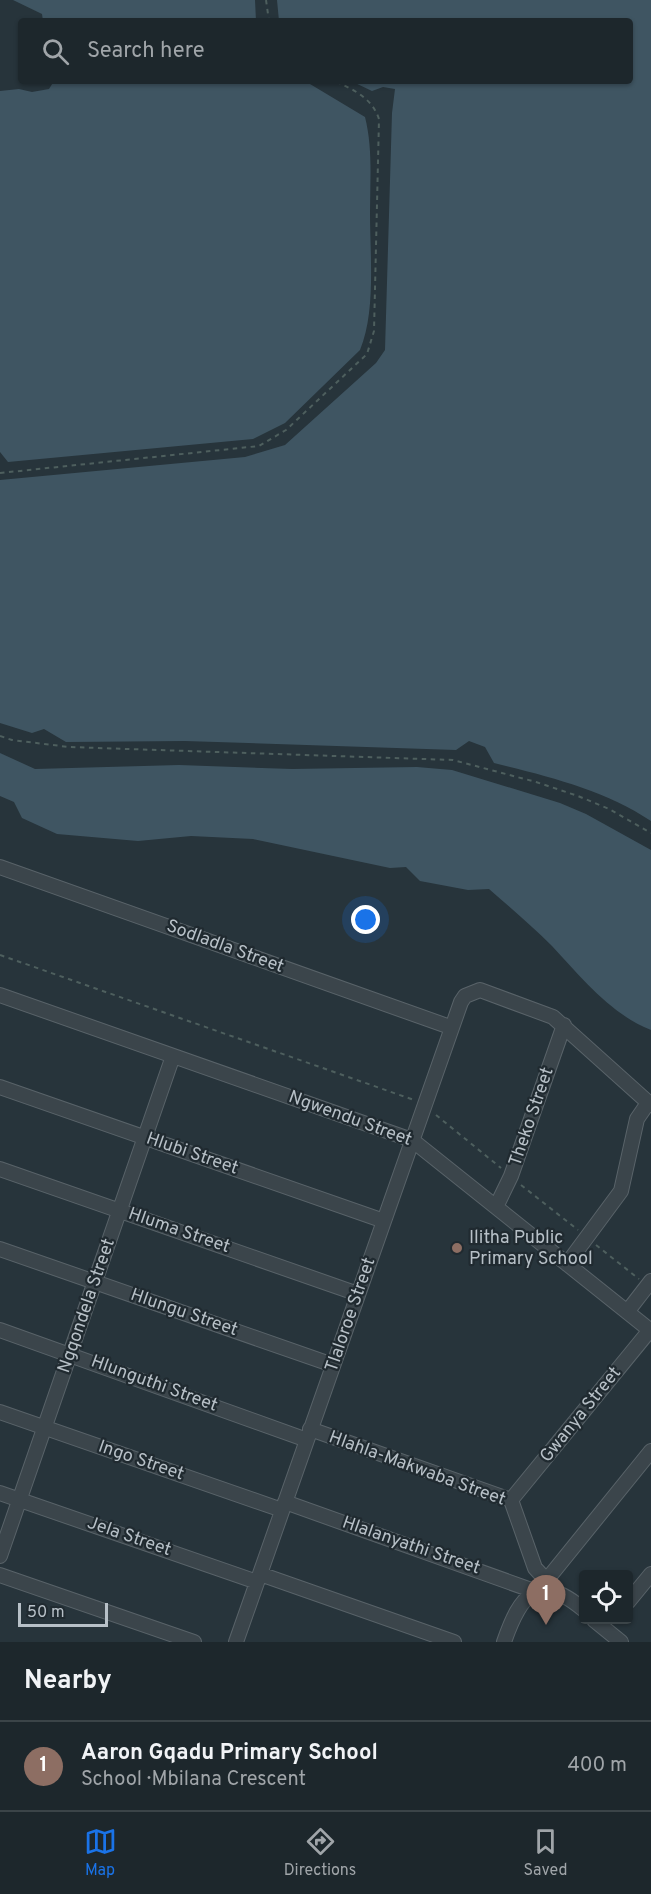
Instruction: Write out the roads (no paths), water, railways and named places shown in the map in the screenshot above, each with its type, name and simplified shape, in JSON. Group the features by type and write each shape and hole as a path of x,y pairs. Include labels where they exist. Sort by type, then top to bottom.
{"street":[{"name":"Sodladla Street","path":"0,867 450,1027"},
{"name":"Tlaloroe Street","path":"236,1642 450,1027 461,1002 473,992 480,990 545,1012 564,1025"},
{"name":"Ngwendu Street","path":"0,995 412,1140 651,1331"},
{"path":"564,1025 650,1104 637,1119 621,1191 567,1264"},
{"name":"Theko Street","path":"496,1207 511,1176 564,1025"},
{"name":"Ngqondela Street","path":"0,1556 173,1056"},
{"name":"Hlubi Street","path":"0,1087 384,1221"},
{"name":"Hluma Street","path":"0,1169 358,1294"},
{"name":"Hlungu Street","path":"0,1250 333,1365"},
{"path":"627,1312 649,1283"},
{"name":"Hlunguthi Street","path":"0,1330 309,1434"},
{"name":"Gwanya Street","path":"511,1500 651,1331"},
{"name":"Ingo Street","path":"0,1412 284,1506"},
{"name":"Hlahla-Makwaba Street","path":"309,1434 511,1500 535,1568 546,1580"},
{"path":"504,1642 516,1609 527,1596 537,1592 651,1451"},
{"name":"Jela Street","path":"0,1492 454,1642"},
{"name":"Hlalanyathi Street","path":"284,1506 537,1592 559,1593 579,1607"},
{"path":"633,1596 651,1574"},
{"path":"0,1575 194,1642"},
{"path":"610,1625 621,1642"}],"water":[{"path":"13,0 255,0 256,18 43,18 42,14"},
{"path":"277,0 651,0 651,821 595,792 494,763 485,747 469,741 456,750 185,741 66,742 44,729 32,733 0,723 0,480 245,457 285,445 376,363 385,350 392,113 395,89 383,87 372,91 357,84 633,84 633,18 279,18"},
{"path":"52,84 310,84 365,117 371,177 371,265 370,301 365,335 360,350 285,423 253,439 8,462 0,452 0,91 19,89 32,92 49,89"},
{"path":"0,753 35,769 179,765 292,769 417,767 452,770 560,803 586,814 651,850 651,1030 609,1005 544,939 489,889 468,890 420,881 406,867 390,868 253,839 191,836 138,841 57,834 22,818 14,802 0,796"}],"place":[{"name":"Ilitha Public Primary School","path":"457,1248"},
{"name":"Aaron Gqadu Primary School","path":"546,1625"}]}
